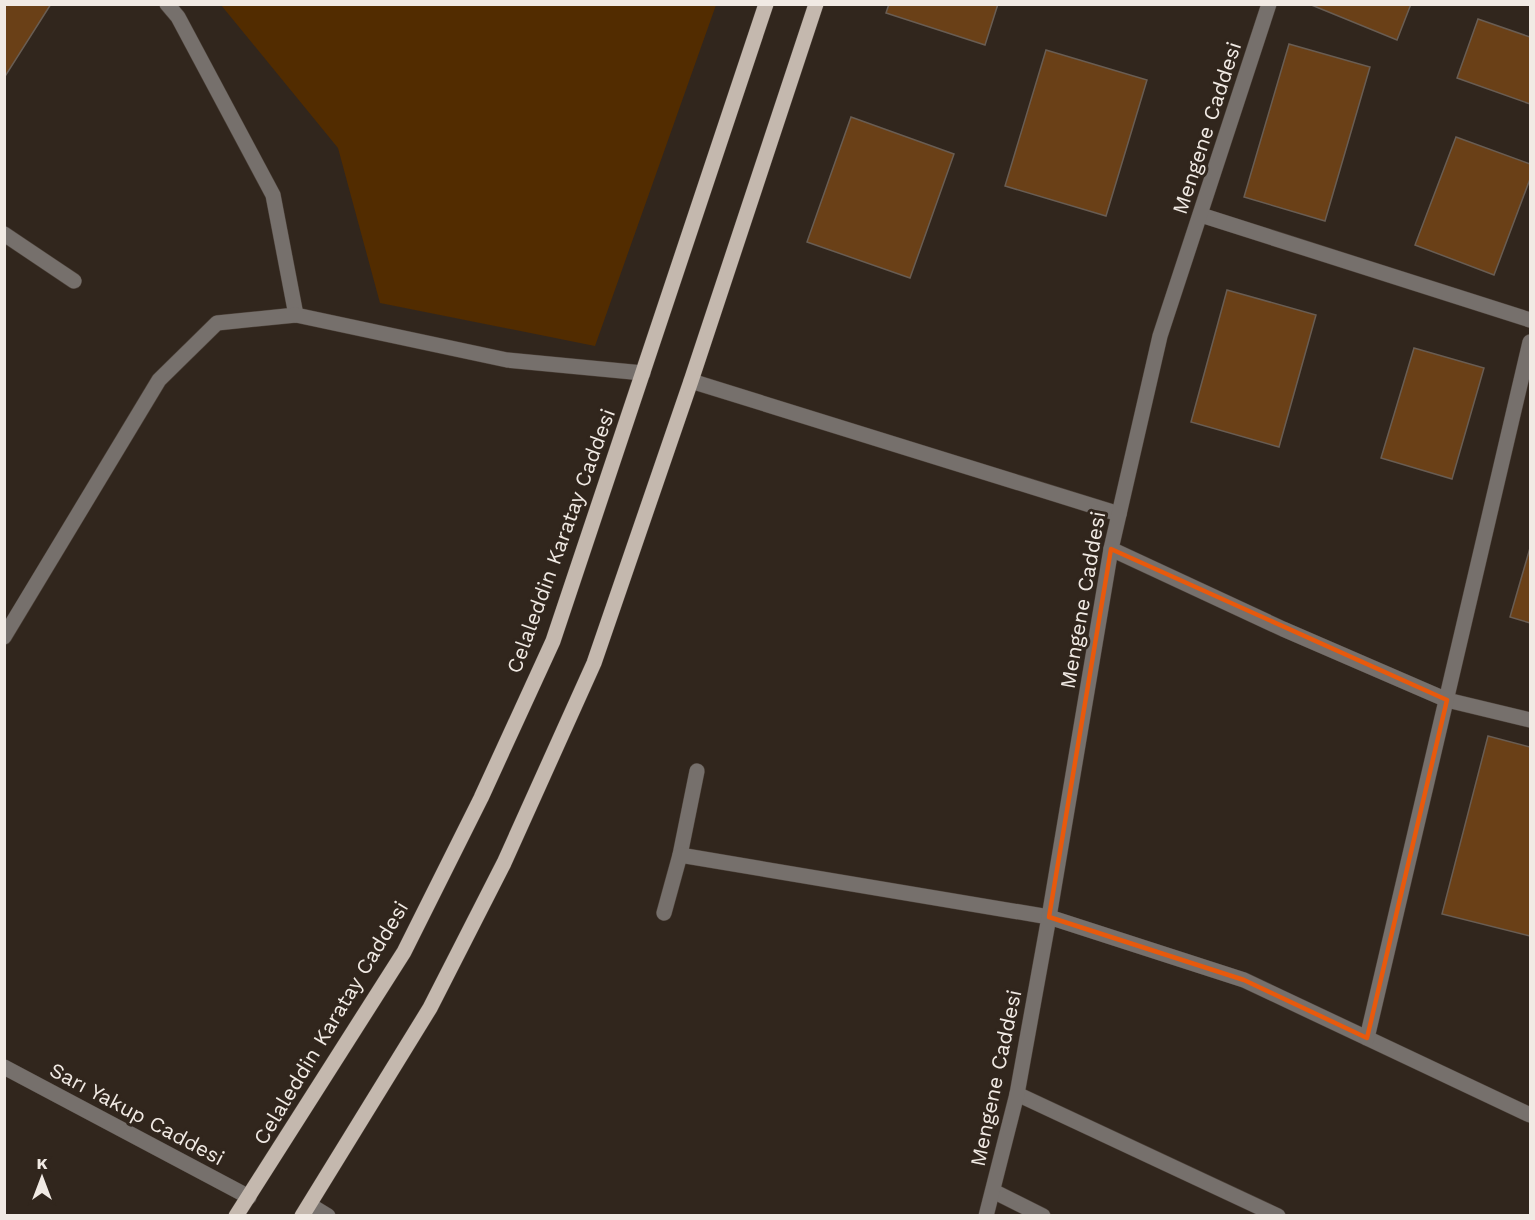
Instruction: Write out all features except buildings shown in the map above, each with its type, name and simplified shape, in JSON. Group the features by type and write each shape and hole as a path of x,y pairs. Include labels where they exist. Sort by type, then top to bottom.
{"main road":[{"name":"Celaleddin Karatay Caddesi","path":"236,1215 404,952 481,798 553,640 766,4"},
{"path":"306,1210 430,1008 504,863 594,663 691,381 816,4"}],"street":[{"path":"167,4 178,17 273,195 296,315"},
{"name":"Mengene Caddesi","path":"986,1215 1017,1094 1111,549 1160,336 1269,4"},
{"path":"1201,215 1530,320"},
{"path":"4,234 74,280"},
{"path":"5,634 159,380 217,323 296,315 507,360 643,373"},
{"path":"1367,1038 1530,342"},
{"path":"691,381 1119,514"},
{"path":"1111,549 1283,629 1447,700 1530,720"},
{"path":"664,914 680,855 698,771"},
{"path":"680,855 1049,916 1244,980 1530,1114"},
{"name":"Sarı Yakup Caddesi","path":"4,1067 249,1197"},
{"path":"1017,1094 1278,1215"},
{"path":"993,1191 1043,1215"},
{"path":"306,1210 328,1215"}],"path":[{"path":"525,641 534,619"}],"highlighted area":[{"path":"1111,549 1447,700 1367,1038 1244,980 1049,917"}],"shaded area":[{"path":"221,5 716,5 595,346 380,303 338,148"}]}
